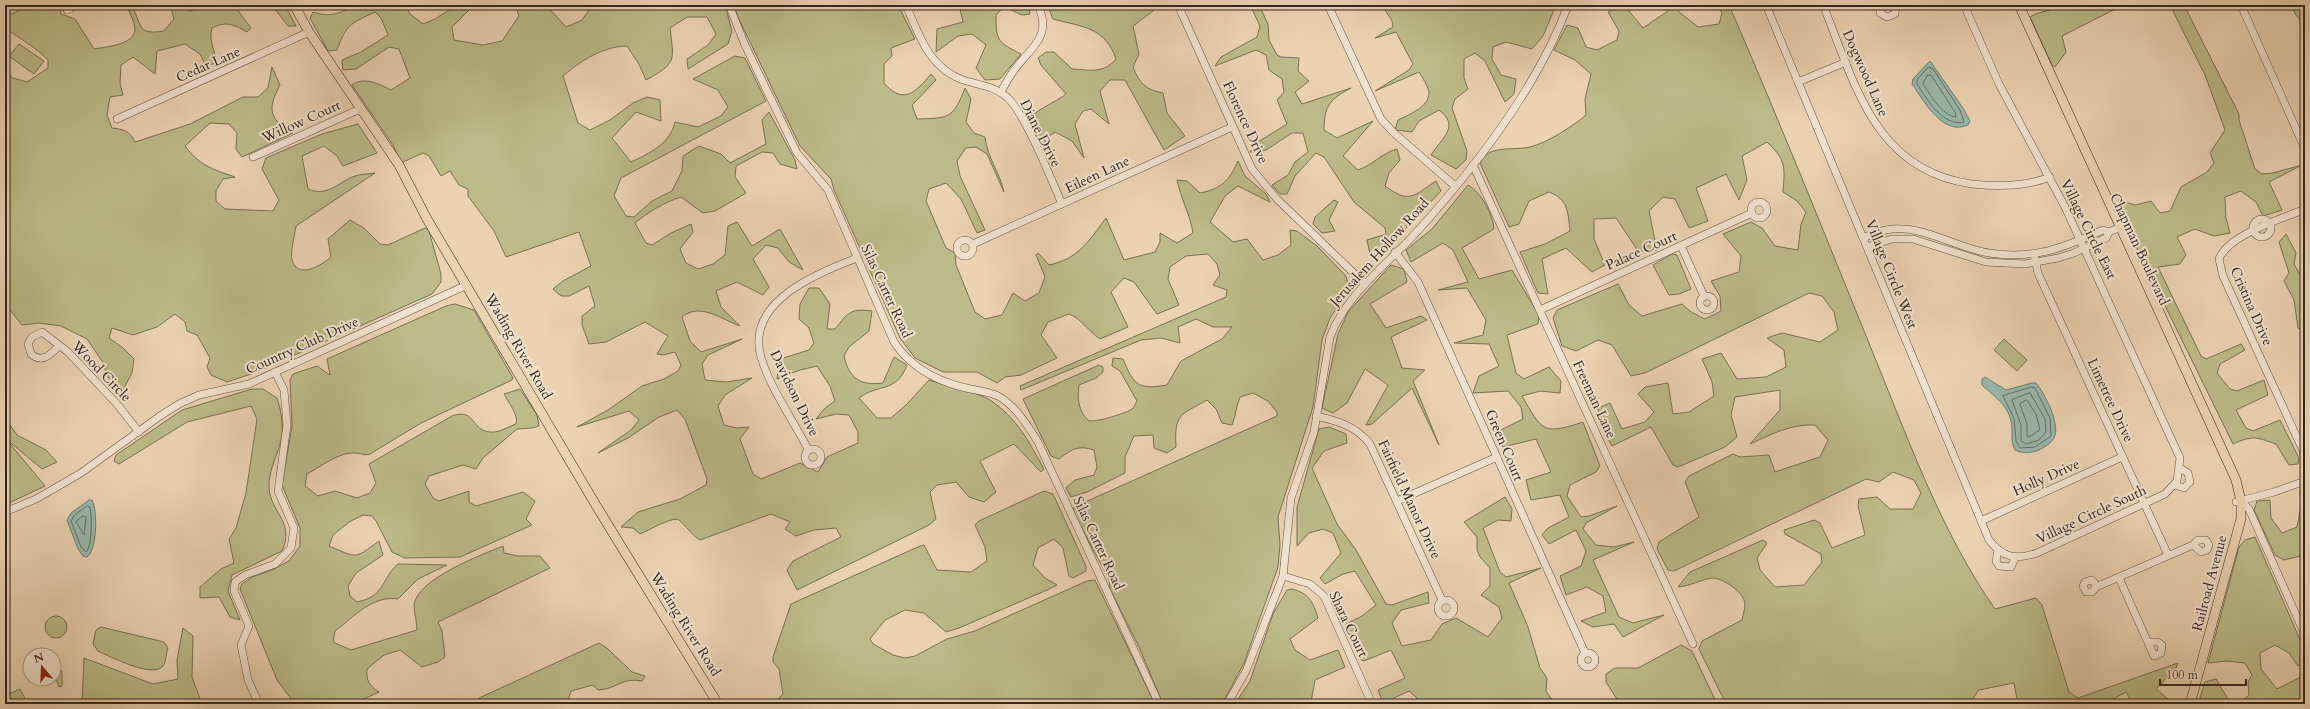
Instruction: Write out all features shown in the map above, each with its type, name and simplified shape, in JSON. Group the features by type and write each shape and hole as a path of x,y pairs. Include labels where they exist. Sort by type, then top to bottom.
{"main road":[{"name":"Wading River Road","path":"294,5 309,32 360,110 399,165 427,219 597,507 718,704"},
{"name":"Chapman Boulevard","path":"2014,5 2115,229 2230,477 2239,501"},
{"name":"Chapman Boulevard","path":"2020,5 2115,229"},
{"name":"Railroad Avenue","path":"2190,704 2239,526 2239,501"}],"street":[{"path":"67,10 77,5"},
{"name":"Silas Carter Road","path":"729,5 745,45 797,153 828,190 889,333 905,357 933,377 998,396 1013,408 1032,433 1159,704"},
{"name":"Diane Drive","path":"906,5 924,46 940,67 959,78 983,84 1001,92 1009,99 1025,124 1062,204"},
{"path":"1001,92 1011,75 1041,37 1042,22 1038,5"},
{"name":"Florence Drive","path":"1178,5 1252,169 1261,181 1366,284"},
{"path":"1328,5 1381,119 1394,133 1454,186"},
{"name":"Jerusalem Hollow Road","path":"1227,704 1250,663 1283,576 1291,498 1314,432 1330,336 1341,312 1396,252 1414,235 1473,165 1519,104 1568,5"},
{"name":"Village Circle West","path":"1766,5 1981,521 1990,540 1998,550 2005,555"},
{"name":"Dogwood Lane","path":"1823,5 1846,62 1874,124 1886,140 1919,167 1951,180 1980,185 2018,186 2050,177"},
{"path":"1880,5 1880,13 1887,17 1895,14 1896,5"},
{"name":"Village Circle East","path":"1964,5 2000,84 2050,177 2083,244 2180,458 2179,476"},
{"path":"2241,5 2305,149"},
{"name":"Cedar Lane","path":"117,119 309,32"},
{"path":"1798,82 1846,62"},
{"name":"Willow Court","path":"253,157 360,110"},
{"name":"Eileen Lane","path":"973,244 1232,127"},
{"name":"Freeman Lane","path":"1473,165 1693,644"},
{"path":"2270,224 2305,209"},
{"name":"Palace Court","path":"1540,310 1752,213"},
{"path":"2263,219 2270,224 2270,232 2266,236 2257,236 2253,225 2257,220 2263,219"},
{"path":"1863,238 1891,229 1904,229 1927,234 1988,253 2034,254 2083,244"},
{"path":"1867,247 1892,239 1913,239 1986,262 2013,264 2035,263 2058,258 2083,244 2103,230 2115,229"},
{"name":"Cristina Drive","path":"2254,231 2226,247 2219,259 2220,268 2305,455"},
{"path":"1681,246 1704,296"},
{"name":"Green Court","path":"1396,252 1418,282 1498,457 1512,494 1585,653"},
{"name":"Limetree Drive","path":"2034,254 2035,263 2122,457 2168,555"},
{"name":"Davidson Drive","path":"808,449 762,363 758,342 761,328 766,315 778,299 832,268 857,258"},
{"name":"Country Club Drive","path":"5,512 36,499 82,473 160,416 199,395 249,384 467,285"},
{"name":"Wood Circle","path":"59,346 45,358 34,356 29,350 29,340 36,334 42,332 59,346 117,404 139,432"},
{"path":"259,704 248,680 241,646 249,626 234,591 235,582 244,576 275,564 291,548 294,528 278,491 286,425 284,390 275,372"},
{"name":"Fairfield Manor Drive","path":"1316,416 1339,422 1364,436 1376,454 1442,600"},
{"path":"1397,501 1498,457"},
{"name":"Holly Drive","path":"1981,521 2122,457"},
{"name":"Village Circle East","path":"2180,468 2188,473 2190,482"},
{"name":"Village Circle South","path":"2005,555 2015,558 2037,554 2165,494 2174,485 2179,476"},
{"path":"2305,481 2239,501 2252,516 2305,635"},
{"name":"Village Circle South","path":"2174,485 2184,488 2190,482"},
{"path":"2096,587 2193,545"},
{"name":"Village Circle South","path":"1998,550 1997,564 2003,568 2010,567 2015,558"},
{"name":"Shara Court","path":"1283,576 1310,584 1324,596 1372,704"},
{"path":"2119,578 2148,642"}],"shaded area":[{"path":"32,5 60,5 61,14 75,19 94,49 125,42 134,34 134,23 126,5 132,5 142,28 149,32 156,32 164,31 174,19 170,5 180,5 181,8 191,11 205,5 234,5 251,28 247,32 238,27 226,24 212,28 211,38 216,64 205,64 200,54 185,44 157,51 155,74 133,57 121,65 120,83 123,95 110,97 107,115 112,128 126,131 131,135 135,142 190,124 243,97 258,97 268,88 272,67 280,85 273,101 273,113 279,123 293,133 242,157 236,149 237,133 229,124 210,123 185,146 196,158 207,166 235,177 223,179 216,191 216,201 225,209 273,211 279,200 262,169 266,158 322,134 358,124 377,153 343,166 337,156 324,146 302,156 308,189 314,191 326,191 355,176 375,173 296,226 292,252 292,260 295,266 299,269 310,269 322,264 331,257 328,239 350,220 364,228 380,244 388,245 425,228 429,231 441,274 441,282 432,294 254,373 227,382 211,375 207,367 210,358 197,335 187,331 185,322 175,314 157,327 133,335 112,328 109,338 123,348 134,359 132,373 124,388 117,389 106,374 104,364 87,339 61,326 39,323 22,325 10,310 5,310 5,71 13,78 27,82 48,68 48,60 33,47 5,28 5,13 11,14"},
{"path":"272,5 285,5 296,26 288,26"},
{"path":"356,5 406,5 410,14 423,24 435,19 457,5 470,5 472,7 452,27 454,40 483,45 502,41 519,16 515,5 546,5 566,27 582,20 589,10 587,5 725,5 732,31 728,44 688,69 687,59 708,45 716,34 707,17 687,17 670,28 672,48 671,60 663,69 646,80 639,64 627,46 610,49 593,55 563,76 578,123 590,130 610,120 633,103 647,97 660,100 661,121 636,112 612,138 631,162 652,151 664,142 669,136 675,122 698,127 721,116 728,107 718,90 693,79 735,56 745,58 766,101 621,178 614,196 626,216 634,217 652,201 672,191 682,171 683,156 699,146 721,154 730,163 766,144 762,120 769,112 795,160 797,169 780,164 773,153 762,152 736,166 735,177 746,193 715,211 703,213 681,197 657,208 635,223 646,243 652,245 671,233 691,224 693,232 680,249 686,263 698,269 713,264 725,255 728,226 737,222 752,246 780,229 803,270 789,262 778,248 766,245 753,259 769,287 763,295 737,282 716,291 721,307 740,326 703,311 689,313 682,317 690,341 701,352 742,339 708,355 702,364 705,380 726,382 752,378 725,395 718,406 724,425 737,428 749,427 740,439 753,474 761,479 800,463 818,472 827,457 858,443 858,432 849,415 836,414 816,419 824,409 835,401 830,386 817,366 800,370 777,379 780,359 809,350 814,343 809,328 799,319 800,304 809,288 819,288 830,304 827,329 835,329 847,315 854,311 872,311 869,331 849,347 844,356 849,370 857,379 868,383 883,383 894,357 907,365 903,374 898,380 886,387 866,393 859,398 877,418 891,418 907,404 929,380 969,391 990,400 1008,415 1022,431 1044,469 1041,472 1014,444 980,461 996,492 984,502 969,497 956,482 937,485 930,492 936,519 929,525 797,590 787,570 793,561 841,537 836,528 814,530 796,536 785,529 790,522 771,514 700,540 682,522 676,519 640,534 633,528 621,527 638,512 680,499 706,485 707,479 685,419 677,410 659,417 628,438 598,453 631,430 639,420 629,411 577,427 608,410 642,386 664,379 678,371 681,365 675,352 663,355 657,354 668,336 645,322 606,342 589,344 582,325 582,316 595,306 589,286 569,296 561,296 553,289 563,281 591,266 579,232 506,257 494,231 468,196 468,189 459,185 450,171 441,176 429,156 423,153 403,162 400,161 393,145 352,85 357,82 366,81 377,83 391,90 410,78 399,49 389,47 356,69 343,70 342,60 361,52 388,35 381,18 375,12 355,22 343,35 337,50 328,51 310,18 313,12 330,15"},
{"path":"734,5 898,5 915,39 891,48 892,56 884,64 884,83 897,94 909,94 920,87 931,74 936,80 912,105 917,119 936,118 948,115 957,106 965,88 971,99 966,122 974,133 985,137 988,151 1000,178 1004,192 987,154 976,147 966,148 957,161 960,176 985,230 977,233 961,199 946,183 929,189 926,201 946,248 955,253 956,265 975,312 985,319 1002,315 1013,293 1025,301 1039,293 1045,277 1036,255 1038,253 1049,265 1068,258 1082,248 1106,218 1124,260 1155,252 1160,242 1160,233 1177,243 1193,233 1177,180 1187,181 1200,193 1214,189 1224,183 1232,173 1238,161 1245,176 1266,194 1270,202 1238,186 1225,196 1210,222 1233,242 1247,239 1263,260 1278,255 1291,245 1290,230 1297,231 1317,246 1346,276 1348,284 1347,293 1330,318 1322,340 1313,407 1278,517 1280,545 1278,567 1244,663 1222,704 1163,704 1139,647 1110,589 1109,579 1073,512 1074,507 1277,416 1277,412 1268,401 1253,393 1240,397 1232,425 1222,423 1216,409 1207,400 1185,412 1181,416 1176,427 1176,447 1167,453 1154,448 1153,435 1134,436 1125,457 1125,473 1087,492 1071,497 1066,488 1075,480 1094,475 1097,467 1094,450 1084,448 1075,449 1059,459 1051,456 1023,399 1099,365 1103,367 1103,372 1096,378 1079,385 1078,399 1082,412 1088,420 1096,421 1129,411 1134,407 1137,401 1120,371 1112,366 1113,358 1123,359 1130,375 1138,384 1149,387 1167,385 1181,361 1222,339 1232,327 1213,327 1196,319 1178,327 1180,343 1161,338 1141,340 1021,390 1020,386 1226,297 1227,290 1213,285 1220,275 1217,264 1208,254 1186,256 1170,267 1168,279 1179,305 1157,314 1134,282 1124,278 1111,292 1128,327 1100,339 1078,319 1069,314 1048,322 1041,335 1057,358 1021,375 1005,377 997,383 977,372 943,372 915,358 900,338 834,190 831,179 800,146 738,17"},
{"path":"959,5 1028,5 1030,14 1022,15 1004,7 996,15 997,31 1000,40 1007,47 1021,54 1000,79 985,80 976,68 986,45 972,34 958,36 936,52 937,29 963,22"},
{"path":"1092,5 1161,5 1133,26 1139,54 1133,67 1144,85 1152,90 1163,93 1167,113 1185,136 1164,150 1125,80 1110,80 1100,91 1109,124 1091,109 1083,111 1075,124 1084,158 1072,141 1055,132 1045,139 1048,157 1028,121 1035,113 1066,94 1041,65 1038,58 1046,52 1054,52 1072,69 1101,69 1111,64 1116,59 1106,40 1099,34 1083,27 1053,19 1049,9 1093,8"},
{"path":"1250,5 1259,5 1268,24 1269,40 1277,55 1281,57 1299,58 1298,71 1309,81 1295,92 1302,104 1351,88 1338,96 1330,104 1325,115 1324,130 1337,138 1373,121 1343,156 1358,170 1387,153 1397,149 1400,160 1389,173 1385,186 1400,195 1411,196 1422,191 1436,181 1441,191 1376,260 1370,254 1367,240 1386,234 1385,228 1354,202 1324,157 1316,153 1295,176 1287,194 1280,194 1272,185 1288,175 1295,162 1308,152 1303,133 1292,133 1266,150 1250,152 1258,142 1287,124 1277,100 1284,92 1282,79 1269,70 1266,55 1256,50 1215,66 1221,57 1257,37 1260,26"},
{"path":"1382,5 1556,5 1543,36 1532,49 1506,42 1493,47 1492,59 1501,75 1516,79 1514,94 1505,102 1485,61 1475,53 1464,59 1464,78 1468,89 1455,99 1452,108 1467,151 1466,160 1456,169 1431,155 1444,138 1449,127 1445,116 1439,110 1419,121 1412,132 1395,130 1398,120 1418,110 1426,102 1429,92 1419,72 1375,91 1409,70 1413,64 1396,32 1375,38 1393,27 1392,21"},
{"path":"1624,5 1643,28 1668,11 1666,5 1677,5 1678,11 1698,27 1719,24 1722,13 1718,5 1729,5 1767,93 1914,455 1943,519 1976,580 1995,609 2036,598 2042,605 2069,692 2078,698 2178,663 2176,668 2156,689 2174,704 2133,704 2126,692 2104,704 2018,704 2014,683 1979,690 1969,704 1726,704 1699,649 1702,641 1742,620 1745,604 1744,599 1732,586 1722,580 1712,578 1678,587 1690,572 1763,540 1767,543 1757,558 1760,570 1775,587 1804,585 1822,562 1821,554 1785,534 1784,530 1814,520 1820,523 1832,548 1865,535 1858,506 1859,499 1877,497 1890,509 1913,509 1921,493 1914,480 1893,472 1879,482 1866,479 1674,571 1668,570 1657,549 1659,542 1699,517 1685,482 1689,476 1733,454 1740,457 1769,455 1775,472 1820,457 1828,440 1815,425 1806,425 1781,430 1750,444 1780,410 1780,390 1735,397 1731,415 1737,437 1725,447 1678,467 1673,465 1651,427 1612,446 1599,423 1598,408 1610,403 1622,429 1645,422 1654,412 1638,394 1645,387 1668,383 1673,414 1689,412 1714,396 1712,382 1702,359 1721,353 1737,379 1766,377 1786,367 1784,350 1767,338 1782,333 1820,342 1838,330 1834,312 1822,296 1809,293 1645,373 1631,376 1612,345 1598,340 1576,351 1562,346 1553,318 1557,310 1618,284 1629,305 1642,316 1682,304 1691,312 1705,319 1721,311 1720,296 1711,281 1739,272 1741,256 1723,234 1751,222 1762,228 1775,246 1798,250 1801,224 1806,212 1797,201 1783,192 1783,164 1778,154 1767,142 1742,156 1747,180 1739,200 1726,174 1696,188 1708,221 1689,228 1675,199 1663,197 1649,211 1657,250 1638,251 1616,218 1594,219 1594,239 1605,265 1592,272 1566,248 1542,259 1548,294 1538,293 1520,252 1545,244 1570,231 1566,207 1560,198 1549,192 1529,201 1519,224 1509,227 1480,163 1489,153 1495,151 1530,147 1544,142 1567,129 1586,115 1585,99 1591,74 1575,60 1554,50 1567,25 1578,28 1586,47 1597,50 1617,40 1619,31 1608,12"},
{"path":"2068,5 2123,5 2062,36 2066,52 2055,67 2052,65 2030,17 2035,14"},
{"path":"2170,5 2184,5 2239,114 2239,120 2255,169 2262,174 2273,173 2302,165 2269,182 2282,210 2263,216 2256,202 2241,191 2225,197 2226,218 2230,233 2214,236 2195,229 2177,237 2186,255 2180,264 2158,267 2201,356 2206,359 2241,344 2245,350 2220,364 2217,373 2230,389 2237,391 2264,380 2268,395 2236,410 2246,428 2253,431 2280,420 2299,458 2298,464 2289,465 2276,444 2264,440 2250,438 2233,444 2118,210 2119,200 2135,205 2151,201 2160,213 2170,211 2181,187 2207,172 2214,163 2210,153 2225,130 2205,75"},
{"path":"2292,5 2305,5 2305,25 2295,14"},
{"path":"19,44 44,61 34,74 9,56"},
{"path":"1468,185 1473,188 1486,204 1494,229 1462,248 1479,279 1512,270 1539,315 1538,324 1507,335 1516,373 1524,379 1549,367 1561,381 1560,393 1540,391 1522,396 1539,423 1545,427 1559,429 1583,422 1600,466 1596,472 1570,485 1567,496 1581,517 1589,516 1617,506 1586,523 1583,529 1596,545 1614,547 1634,542 1593,560 1619,617 1633,623 1664,615 1623,637 1614,624 1593,627 1581,621 1606,612 1603,596 1587,587 1566,595 1560,576 1581,566 1586,551 1576,530 1549,544 1542,535 1548,528 1569,517 1560,495 1531,500 1526,480 1551,472 1536,439 1503,447 1497,432 1523,419 1521,407 1508,391 1473,393 1479,376 1499,366 1489,344 1454,343 1483,335 1486,320 1467,288 1438,290 1468,282 1453,250 1443,243 1411,262 1406,250 1432,229"},
{"path":"1334,200 1338,202 1329,220 1335,231 1322,233 1313,224 1315,217"},
{"path":"2286,234 2296,253 2294,264 2305,284 2305,331 2298,328 2294,300 2284,281 2289,273 2279,242"},
{"path":"1672,254 1677,255 1691,289 1679,294 1669,295 1653,265"},
{"path":"1391,265 1404,269 1407,282 1370,304 1386,328 1421,316 1427,320 1391,337 1402,368 1425,370 1413,381 1439,445 1412,388 1372,424 1366,425 1388,385 1365,369 1347,403 1333,413 1322,408 1338,334 1348,312"},
{"path":"455,304 474,310 513,378 512,380 421,423 370,454 349,453 330,460 307,474 305,486 318,496 335,491 357,498 370,493 376,483 369,464 452,416 460,414 466,415 481,429 487,432 503,430 516,424 517,420 515,413 504,394 520,389 537,415 539,426 517,429 483,458 476,469 463,465 429,476 425,484 433,498 439,501 469,491 469,502 476,506 523,492 535,501 526,519 532,525 460,557 405,558 392,552 372,516 363,515 349,522 333,535 329,546 345,553 355,555 379,541 383,555 356,573 348,586 350,596 357,602 373,596 378,592 392,570 398,564 447,565 418,579 398,599 380,600 364,608 335,631 333,642 351,650 417,630 414,605 418,595 426,586 451,569 503,546 504,553 518,556 540,556 550,568 438,622 442,631 445,657 438,662 422,667 400,650 384,655 367,669 369,682 379,692 353,704 295,704 277,680 240,589 242,584 252,577 274,569 289,561 300,546 300,528 282,485 292,426 290,380 293,374 317,366 330,375 327,359 446,306"},
{"path":"2004,339 2027,360 2017,371 1994,350"},
{"path":"252,389 263,389 277,398 280,407 282,434 270,474 269,488 271,497 286,532 282,551 232,575 228,591 240,620 230,617 219,597 200,598 200,587 221,569 234,563 229,539 236,528 246,493 257,419 251,406 187,422 119,464 114,461 116,455 182,410"},
{"path":"5,418 17,435 46,450 57,462 42,469 6,439 45,486 5,505"},
{"path":"1329,427 1346,434 1347,443 1324,451 1312,468 1337,524 1356,550 1386,604 1392,605 1428,592 1429,603 1401,610 1392,623 1402,646 1431,640 1442,624 1456,618 1488,637 1502,618 1499,607 1481,595 1490,586 1490,568 1480,557 1477,550 1477,537 1464,522 1505,497 1512,509 1511,521 1498,520 1483,528 1500,572 1506,577 1541,568 1509,583 1528,627 1540,668 1547,678 1546,691 1555,704 1419,704 1416,697 1409,691 1383,703 1378,690 1405,678 1391,650 1364,661 1361,660 1346,624 1362,616 1376,605 1355,571 1343,574 1325,584 1320,578 1341,553 1333,533 1323,529 1309,533 1297,546 1297,507 1319,429"},
{"path":"2305,489 2305,555 2284,560 2275,555 2254,510 2257,501 2270,500 2271,518 2282,533 2297,527 2301,507 2300,491"},
{"path":"1044,491 1053,494 1086,566 1086,571 1073,578 1069,576 1063,548 1054,539 1038,548 1033,565 1045,578 1057,585 959,628 946,632 924,613 905,610 885,620 870,639 873,644 893,655 905,658 915,656 947,639 975,631 1087,581 1095,580 1155,704 768,704 776,701 783,694 779,669 773,662 773,657 791,604 924,545 937,570 971,572 987,561 985,547 975,525 979,521"},
{"path":"2255,537 2305,651 2305,661 2298,666 2289,653 2275,645 2260,653 2261,669 2277,689 2305,675 2305,704 2198,704 2205,682 2216,679 2229,701 2242,701 2249,695 2248,682 2252,675 2245,663 2227,661 2208,663 2239,547 2245,540"},
{"path":"1292,589 1303,593 1310,599 1318,618 1290,639 1295,650 1310,660 1338,650 1345,667 1315,680 1311,702 1312,704 1235,704 1250,681 1273,614 1287,590"},
{"path":"56,616 64,619 67,627 64,635 56,638 48,635 45,627 48,619"},
{"path":"101,627 164,642 168,648 163,666 158,669 150,670 141,668 98,651 93,644 96,630"},
{"path":"183,628 193,636 192,677 202,704 82,704 84,658 153,684 178,679 177,660"},
{"path":"599,643 608,649 632,672 645,676 642,681 635,680 624,682 610,688 598,690 593,685 571,691 567,704 477,704 479,698"},
{"path":"1681,645 1692,651 1717,704 1620,704 1606,682 1606,674 1615,668 1638,668"},
{"path":"5,686 9,694 20,689 28,704 5,704"}],"water":[{"path":"1930,61 1963,108 1970,121 1968,125 1957,127 1948,125 1942,121 1930,110 1912,84 1913,79"},
{"path":"1985,377 2006,390 2036,383 2044,394 2054,418 2056,432 2051,442 2033,452 2024,453 2015,450 2012,442 2012,428 2009,414 2002,404 1982,385 1982,379"},
{"path":"89,500 92,500 94,505 96,530 93,547 87,557 83,556 78,549 67,520 71,513"}]}
